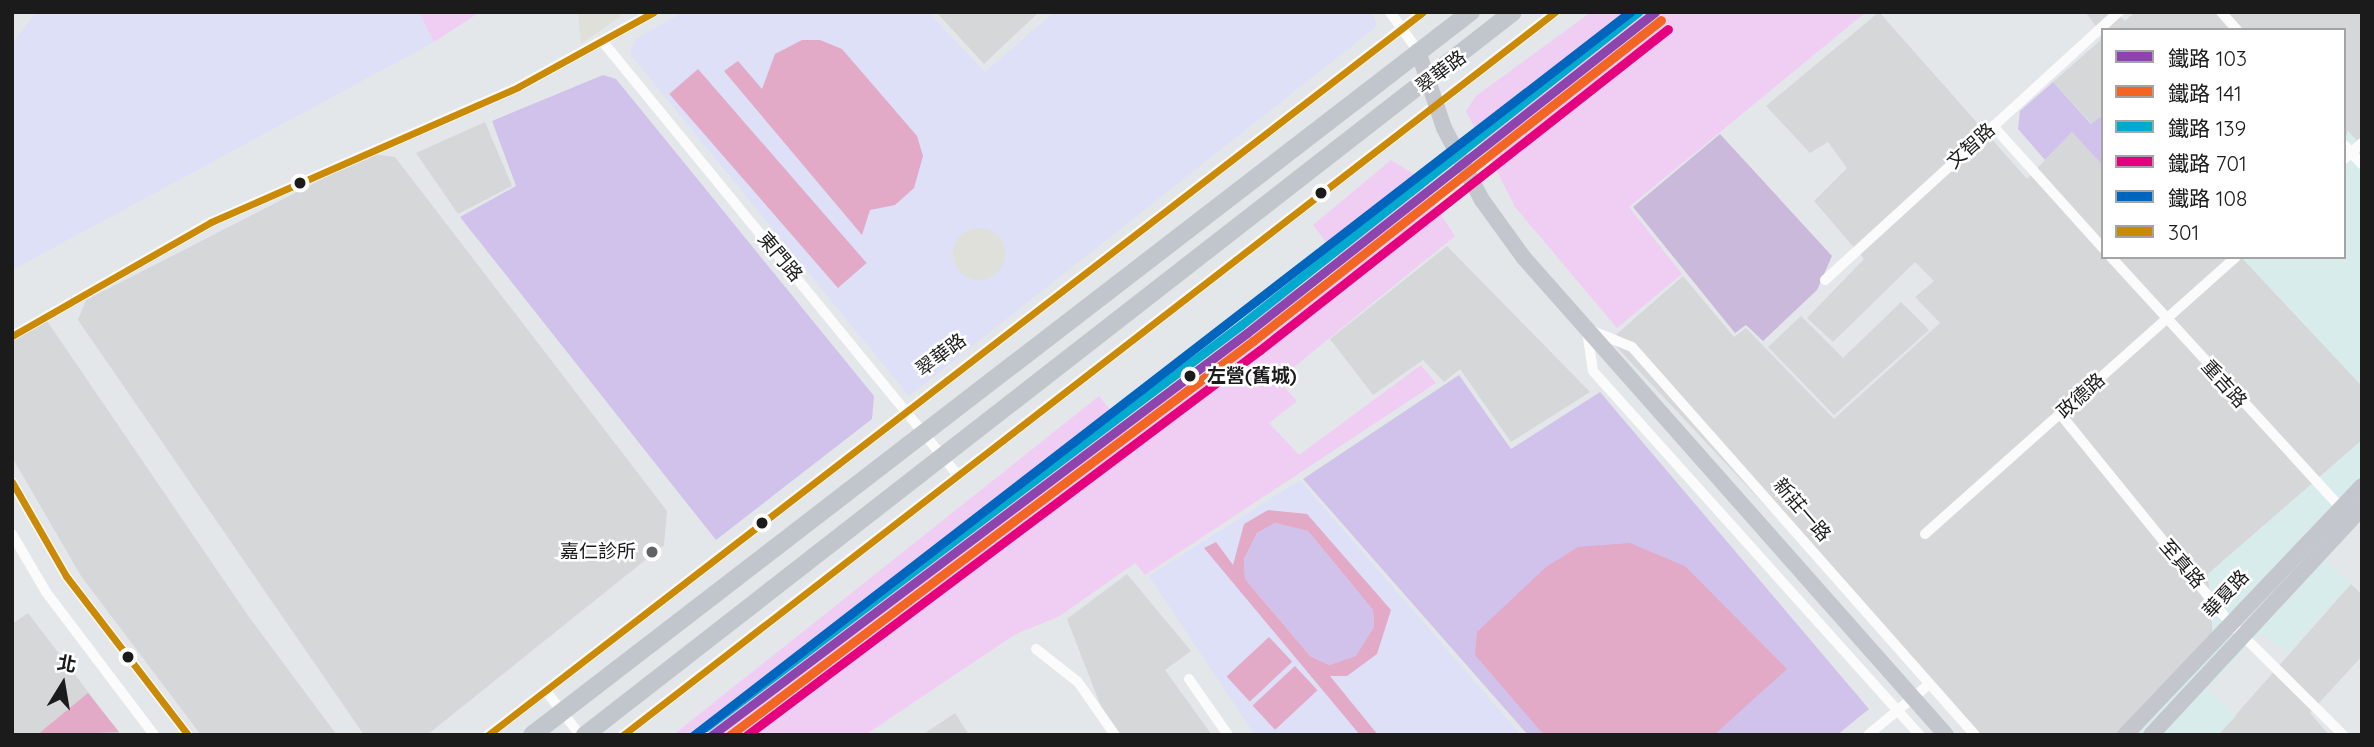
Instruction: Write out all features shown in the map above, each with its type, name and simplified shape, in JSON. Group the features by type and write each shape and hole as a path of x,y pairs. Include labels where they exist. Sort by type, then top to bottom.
{"main road":[{"name":"翠華路","path":"532,735 1471,12"},
{"name":"翠華路","path":"585,735 1427,75 1513,12"}],"street":[{"path":"12,336 211,222 495,98 603,42 654,12"},
{"path":"1390,12 1405,26 1418,51"},
{"path":"1405,12 1405,26"},
{"name":"翠華路","path":"488,735 906,408 1423,12"},
{"name":"翠華路","path":"623,735 1435,101 1555,12"},
{"name":"文智路","path":"1825,280 2118,12"},
{"path":"2221,12 2235,28"},
{"name":"東門路","path":"603,42 906,408 956,473"},
{"name":"新莊一路","path":"1418,51 1435,101 1501,229 1945,735"},
{"path":"1993,126 2101,245"},
{"path":"2362,143 2347,152 2362,164"},
{"name":"重吉路","path":"2113,259 2340,507"},
{"name":"政德路","path":"1925,534 2234,259"},
{"path":"1587,328 1593,371 1920,735"},
{"name":"新莊一路","path":"1587,328 1632,347 1927,685 1975,735"},
{"name":"至真路","path":"2061,415 2229,622 2343,735"},
{"path":"12,482 66,576 188,735"},
{"name":"華夏路","path":"2125,735 2229,622 2362,486"},
{"name":"華夏路","path":"2151,735 2362,508"},
{"path":"12,534 46,592 154,735"},
{"path":"1035,649 1079,682 1115,735"},
{"path":"1189,679 1227,735"},
{"path":"1868,735 1927,685"},
{"path":"546,691 580,735"}],"shaded area":[{"path":"36,12 419,12 434,42 12,270 12,45"},
{"path":"419,12 480,12 434,42"},
{"path":"578,12 619,12 621,16 581,44"},
{"path":"683,12 928,12 985,72 1054,12 1372,12 1377,26 909,396 630,54 636,39"},
{"path":"936,12 1039,12 984,64"},
{"path":"1591,12 1866,12 1629,207 1682,274 1617,328 1515,207 1466,111 1476,96"},
{"path":"1879,12 2027,179 2072,132 2101,164 2101,259 2243,259 2362,386 2362,440 2208,574 2214,648 2137,735 1980,735 1610,340 1683,276 1734,337 1746,328 1834,419 1940,323 1915,297 1934,281 1915,262 1833,342 1807,318 1864,259 1814,201 1847,168 1828,142 1810,153 1766,106"},
{"path":"2085,12 2116,12 2125,21 2135,12 2362,12 2362,146 2346,134 2346,28 2101,28 2101,32"},
{"path":"802,40 820,40 842,49 917,136 923,156 914,188 895,205 870,210 862,235 724,71 738,61 762,89 775,54"},
{"path":"2101,40 2101,117 2092,124 2053,82"},
{"path":"698,69 867,263 838,288 669,94"},
{"path":"603,75 616,79 874,396 872,419 716,540 460,217 516,186 492,121"},
{"path":"2053,82 2091,124 2101,116 2101,164 2072,132 2045,160 2018,129 2020,111"},
{"path":"485,122 512,186 458,214 416,153"},
{"path":"2347,130 2362,146 2362,386 2243,259 2346,259"},
{"path":"1720,134 1832,256 1817,290 1763,341 1746,325 1735,333 1633,207"},
{"path":"371,154 395,157 667,511 664,545 427,735 364,735 78,320 86,300"},
{"path":"1391,160 1414,174 1455,236 1278,380 1297,401 1269,423 1299,455 1421,365 1436,383 1145,575 1135,563 1060,616 1016,634 865,735 673,735 1099,396 1127,431 1227,342 1215,326 1234,330 1294,289 1312,290 1329,281 1342,263 1313,225"},
{"path":"979,228 989,230 997,236 1003,244 1003,264 997,272 989,278 979,280 969,278 961,272 955,264 953,254 955,244 961,236 969,230"},
{"path":"1447,246 1590,392 1511,442 1460,369 1444,382 1423,360 1373,395 1330,339"},
{"path":"1901,302 1929,330 1834,415 1768,347 1801,316 1843,358"},
{"path":"45,318 249,617 337,735 201,735 81,576 12,457 12,340"},
{"path":"1459,375 1511,449 1600,392 1869,709 1837,735 1528,735 1303,479"},
{"path":"2362,440 2362,520 2324,559 2351,584 2287,652 2261,633 2207,688 2236,716 2218,735 2137,735 2214,648 2208,574"},
{"path":"1300,480 1521,735 1255,735 1149,576"},
{"path":"1268,510 1307,514 1391,610 1377,654 1347,676 1330,676 1378,735 1360,735 1204,548 1216,542 1233,565 1244,524","holes":["1275,523 1308,531 1373,610 1374,627 1356,656 1329,665 1310,656 1245,579 1244,559 1257,533"]},
{"path":"1275,523 1308,531 1373,610 1374,627 1357,656 1329,665 1310,656 1245,579 1244,559 1257,533"},
{"path":"1630,543 1685,566 1787,669 1714,735 1544,735 1475,655 1477,632 1546,567 1578,547"},
{"path":"1127,574 1191,651 1165,670 1212,735 1112,735 1067,619"},
{"path":"2351,584 2362,595 2362,656 2310,713 2329,735 2218,735"},
{"path":"28,613 121,735 12,735 12,624"},
{"path":"1269,637 1292,662 1250,701 1227,677"},
{"path":"1295,666 1318,690 1275,730 1253,706"},
{"path":"88,693 119,732 37,735"},
{"path":"955,713 969,735 922,735"}],"rail line":[{"name":"108","path":"694,735 1630,12"},
{"name":"139","path":"706,727 1241,325 1638,12"},
{"name":"103","path":"712,735 1247,333 1655,12"},
{"name":"141","path":"730,735 1253,341 1661,20"},
{"name":"701","path":"747,735 1260,350 1668,29"}],"transit line":[{"name":"301","path":"12,336 211,222 518,87 654,12"},
{"name":"301","path":"488,735 1423,12"},
{"name":"301","path":"623,735 1555,12"},
{"name":"301","path":"12,482 66,576 188,735"}],"place":[{"name":"左營(舊城)","path":"1190,376"},
{"name":"嘉仁診所","path":"652,552"}]}
